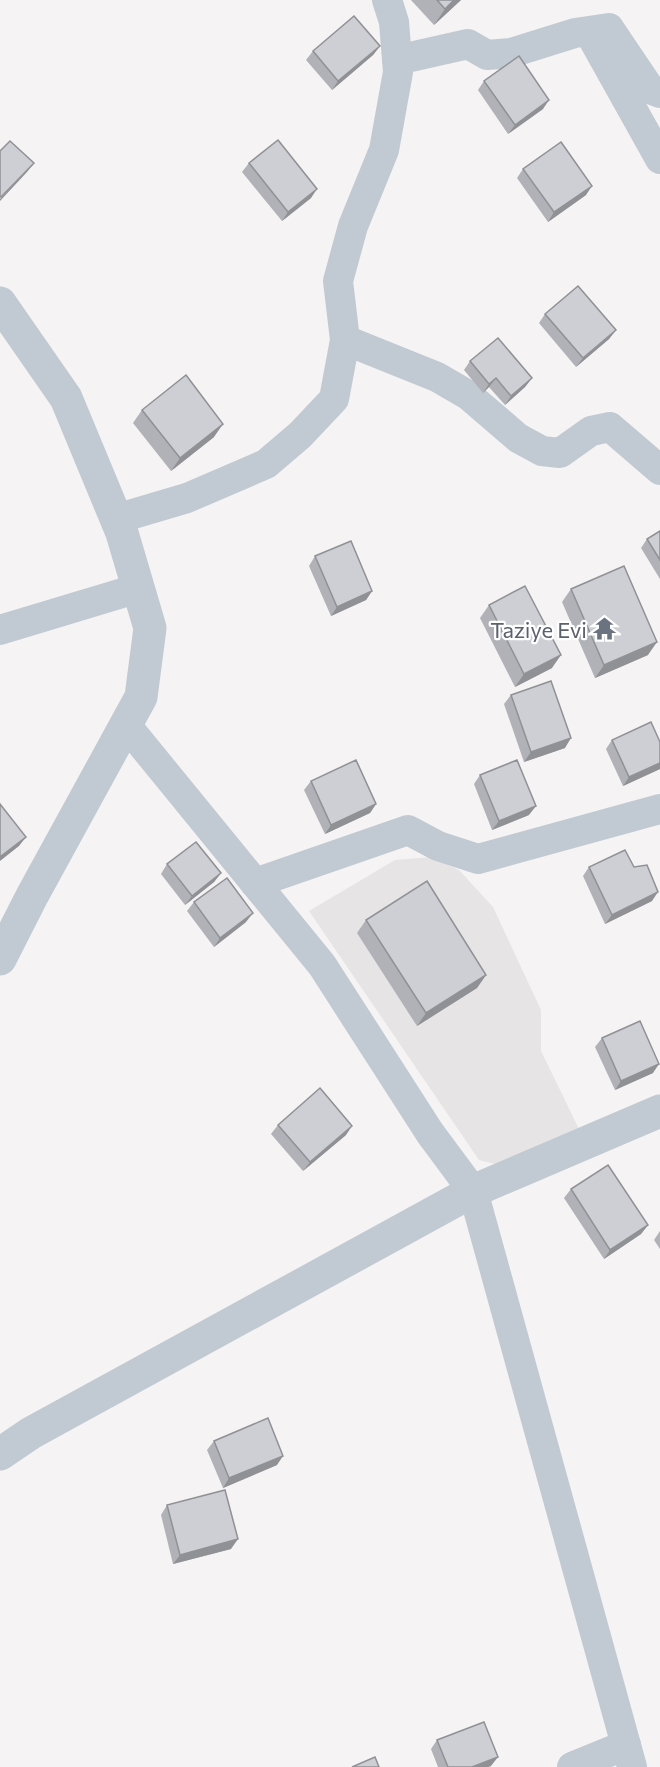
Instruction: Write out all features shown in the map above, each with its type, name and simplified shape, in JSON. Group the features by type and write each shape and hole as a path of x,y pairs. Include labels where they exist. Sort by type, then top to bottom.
{"street":[{"path":"116,519 187,498 266,464 300,435 334,399 345,340 338,281 353,226 384,150 398,72 394,22 387,0"},
{"path":"397,60 468,44 487,55 511,53 575,33 609,28 650,89 660,93"},
{"path":"589,31 660,159"},
{"path":"0,303 66,398 116,519 150,628 141,697 0,959"},
{"path":"345,340 436,377 468,395 518,438 542,451 560,453 591,431 610,427 660,470"},
{"path":"0,630 139,588"},
{"path":"126,724 322,965 430,1133 472,1191 629,1756 572,1767"},
{"path":"255,883 408,830 438,846 478,859 660,809"},
{"path":"0,1454 31,1433 472,1191 660,1111"}],"shaded area":[{"path":"432,857 459,870 493,907 541,1010 541,1051 579,1129 504,1166 479,1160 309,911 395,860"}],"building":[{"path":"437,0 454,0 445,9"},
{"path":"354,16 380,46 338,81 313,51"},
{"path":"519,56 549,100 515,125 484,81"},
{"path":"278,140 317,189 288,212 249,163"},
{"path":"10,141 34,163 0,197 0,151"},
{"path":"561,142 592,186 554,212 523,169"},
{"path":"578,286 616,330 583,358 545,314"},
{"path":"498,338 532,378 511,396 496,378 489,384 470,361"},
{"path":"186,375 223,424 180,458 142,410"},
{"path":"660,531 660,560 647,539"},
{"path":"351,541 372,591 337,607 315,556"},
{"name":"Taziye Evi","path":"624,566 657,642 604,665 571,589"},
{"path":"525,586 561,655 524,674 489,605"},
{"path":"551,681 571,738 531,752 511,695"},
{"path":"651,722 660,742 660,763 629,777 612,740"},
{"path":"356,760 376,804 331,825 311,781"},
{"path":"517,760 536,806 499,821 480,775"},
{"path":"0,804 26,837 0,857"},
{"path":"196,842 221,873 192,896 167,864"},
{"path":"625,850 634,867 647,865 658,892 612,915 589,867"},
{"path":"227,878 253,913 220,938 194,902"},
{"path":"427,881 486,975 426,1013 366,920"},
{"path":"640,1021 659,1064 621,1081 602,1038"},
{"path":"320,1088 352,1126 310,1162 278,1125"},
{"path":"608,1165 648,1225 610,1250 571,1189"},
{"path":"268,1418 283,1456 229,1478 214,1441"},
{"path":"225,1490 238,1539 180,1555 167,1505"},
{"path":"484,1722 498,1757 472,1767 448,1767 437,1740"},
{"path":"375,1757 379,1767 352,1767"}],"place":[{"name":"Taziye Evi","path":"605,629"}]}
